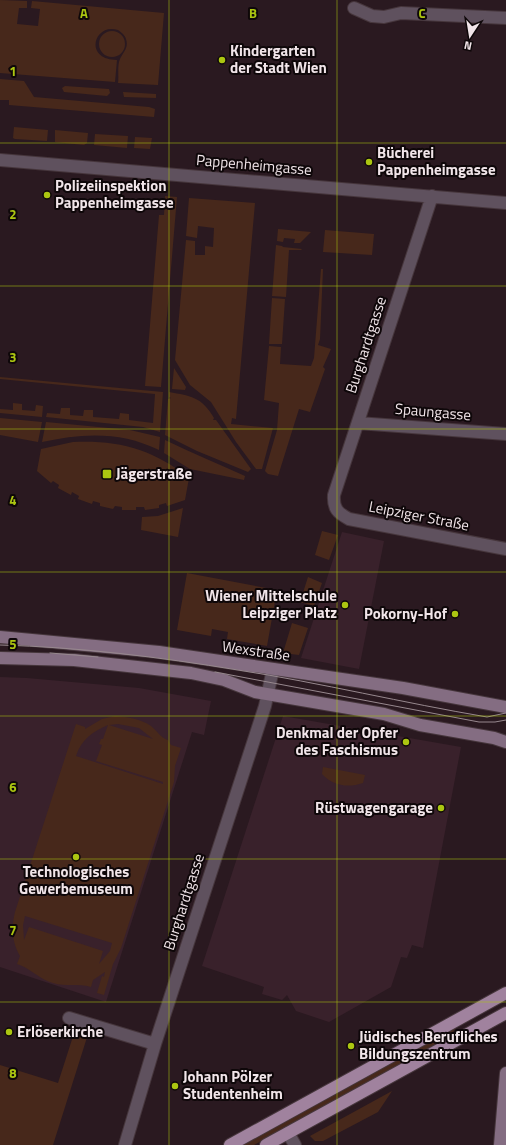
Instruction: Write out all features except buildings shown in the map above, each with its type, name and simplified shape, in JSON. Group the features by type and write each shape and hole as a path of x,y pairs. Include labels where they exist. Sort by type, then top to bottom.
{"main road":[{"path":"230,1145 506,992"},
{"path":"266,1145 506,1013"}],"street":[{"path":"354,8 372,16 384,17 401,13 506,18"},
{"name":"Pappenheimgasse","path":"0,160 506,203"},
{"name":"Burghardtgasse","path":"333,503 334,495 432,196"},
{"name":"Spaungasse","path":"358,422 506,434"},
{"name":"Leipziger Straße","path":"333,503 337,513 349,520 506,549"},
{"name":"Wexstraße","path":"0,637 159,652 403,688 506,707"},
{"path":"0,658 74,660 191,673 224,680 246,689 384,714 420,725 494,738 506,742"},
{"name":"Burghardtgasse","path":"125,1145 155,1044 265,706 273,669"},
{"path":"494,738 506,734"},
{"path":"69,1018 155,1044"},
{"path":"500,1145 506,1073"},
{"path":"288,1133 295,1145"}],"shaded area":[{"path":"0,0 27,1 27,8 19,8 17,24 38,26 40,9 31,8 32,1 164,13 158,85 118,83 119,61 127,42 125,36 118,30 110,29 103,31 98,36 96,48 99,54 106,58 117,60 115,82 0,73"},
{"path":"112,31 121,35 125,44 121,53 112,57 103,53 99,44 103,35"},
{"path":"0,79 24,81 34,97 149,107 155,109 154,117 9,105 9,100 0,100"},
{"path":"65,86 109,89 110,93 107,96 64,92 62,88"},
{"path":"123,92 156,94 156,98 124,97"},
{"path":"14,127 48,130 47,141 15,139 13,138"},
{"path":"55,130 88,133 87,143 84,145 55,142"},
{"path":"95,134 128,136 127,148 94,145"},
{"path":"135,137 152,138 150,149 134,148"},
{"path":"165,196 177,197 161,387 145,386 159,215 164,215"},
{"path":"189,198 255,203 236,419 232,418 231,424 273,428 262,469 256,469 236,442 211,402 190,385 175,360 186,240 195,241 195,255 205,255 205,246 213,247 214,228 198,226 197,238 186,236"},
{"path":"278,229 311,232 300,243 294,243 295,239 284,238 283,242 277,241"},
{"path":"325,230 374,234 372,255 323,252"},
{"path":"276,245 302,249 289,250 286,297 272,296"},
{"path":"321,269 323,269 320,339 318,345 331,349 323,367 325,369 310,412 299,409 278,476 268,474 265,471 277,430 279,403 264,400 269,346 281,347 280,364 311,366 314,358"},
{"path":"272,298 285,299 282,344 269,344"},
{"path":"174,368 186,387 185,390 172,389"},
{"path":"0,377 163,392 160,432 143,427 46,417 47,413 60,414 61,408 70,408 70,415 83,416 84,410 93,410 93,417 119,419 120,413 129,414 129,420 153,423 155,394 0,379"},
{"path":"169,392 190,396 205,406 214,418 213,420 216,420 251,469 248,472 197,451 165,435 168,399 171,398 169,397"},
{"path":"13,403 22,404 22,410 35,411 36,405 43,406 42,417 0,413 0,409 13,410"},
{"path":"0,418 42,422 38,442 0,435"},
{"path":"46,422 130,430 160,437 159,450 130,439 116,437 72,437 42,442"},
{"path":"165,440 245,476 244,480 190,469 164,453"},
{"path":"73,442 120,445 149,453 176,468 189,478 185,500 167,506 166,503 159,505 159,508 145,510 144,507 136,507 136,510 122,510 122,507 115,506 113,509 100,506 100,503 93,501 92,504 78,499 79,496 72,492 71,495 58,488 59,485 53,481 51,483 37,471 41,449"},
{"path":"183,508 178,537 141,530 142,517 158,516"},
{"path":"322,531 338,535 329,560 315,555"},
{"name":"Wiener Mittelschule Leipziger Platz","path":"342,532 384,541 359,669 301,658"},
{"path":"187,573 277,590 267,646 227,639 228,632 212,629 211,636 177,630"},
{"path":"308,577 322,583 314,606 300,602"},
{"path":"292,623 308,628 299,655 283,653"},
{"name":"Technologisches Gewerbemuseum","path":"0,677 139,688 211,701 204,735 192,732 106,1002 0,967"},
{"path":"115,716 139,720 151,726 161,736 168,740 171,745 181,748 175,766 174,782 121,948 113,964 104,995 97,993 102,976 104,977 105,972 93,980 91,987 81,985 63,985 48,981 17,964 20,956 15,945 13,929 15,912 76,724 85,727 85,729 102,719","holes":["118,724 139,728 153,739 109,725","108,725 103,739 101,739 99,744 102,745 96,761 163,782 163,784 76,756 84,741","25,916 112,943 110,951 99,964 103,951 29,927 24,940 23,925"]},
{"path":"283,716 461,747 423,948 412,945 407,958 401,957 391,987 329,1022 296,1011 287,995 282,1000 262,994 264,987 202,966"},
{"path":"323,767 365,775 363,783 346,786 331,781 322,774"},
{"path":"458,1025 449,1037 254,1145 243,1145"},
{"path":"76,1027 89,1031 53,1145 0,1145 0,1065 58,1083"},
{"path":"392,1091 378,1112 323,1141 315,1141 310,1136"}],"tram line":[{"path":"0,645 89,650 179,661 269,675 487,717 506,713"},
{"path":"50,653 98,657"},
{"path":"215,672 479,722 506,720"}],"place":[{"name":"Kindergarten der Stadt Wien","path":"222,60"},
{"name":"Bücherei Pappenheimgasse","path":"369,162"},
{"name":"Polizeiinspektion Pappenheimgasse","path":"47,195"},
{"name":"Jägerstraße","path":"107,474"},
{"name":"Wiener Mittelschule Leipziger Platz","path":"345,605"},
{"name":"Pokorny-Hof","path":"455,614"},
{"name":"Denkmal der Opfer des Faschismus","path":"406,742"},
{"name":"Rüstwagengarage","path":"441,808"},
{"name":"Technologisches Gewerbemuseum","path":"76,857"},
{"name":"Erlöserkirche","path":"9,1032"},
{"name":"Jüdisches Berufliches Bildungszentrum","path":"351,1046"},
{"name":"Johann Pölzer Studentenheim","path":"175,1086"}]}
